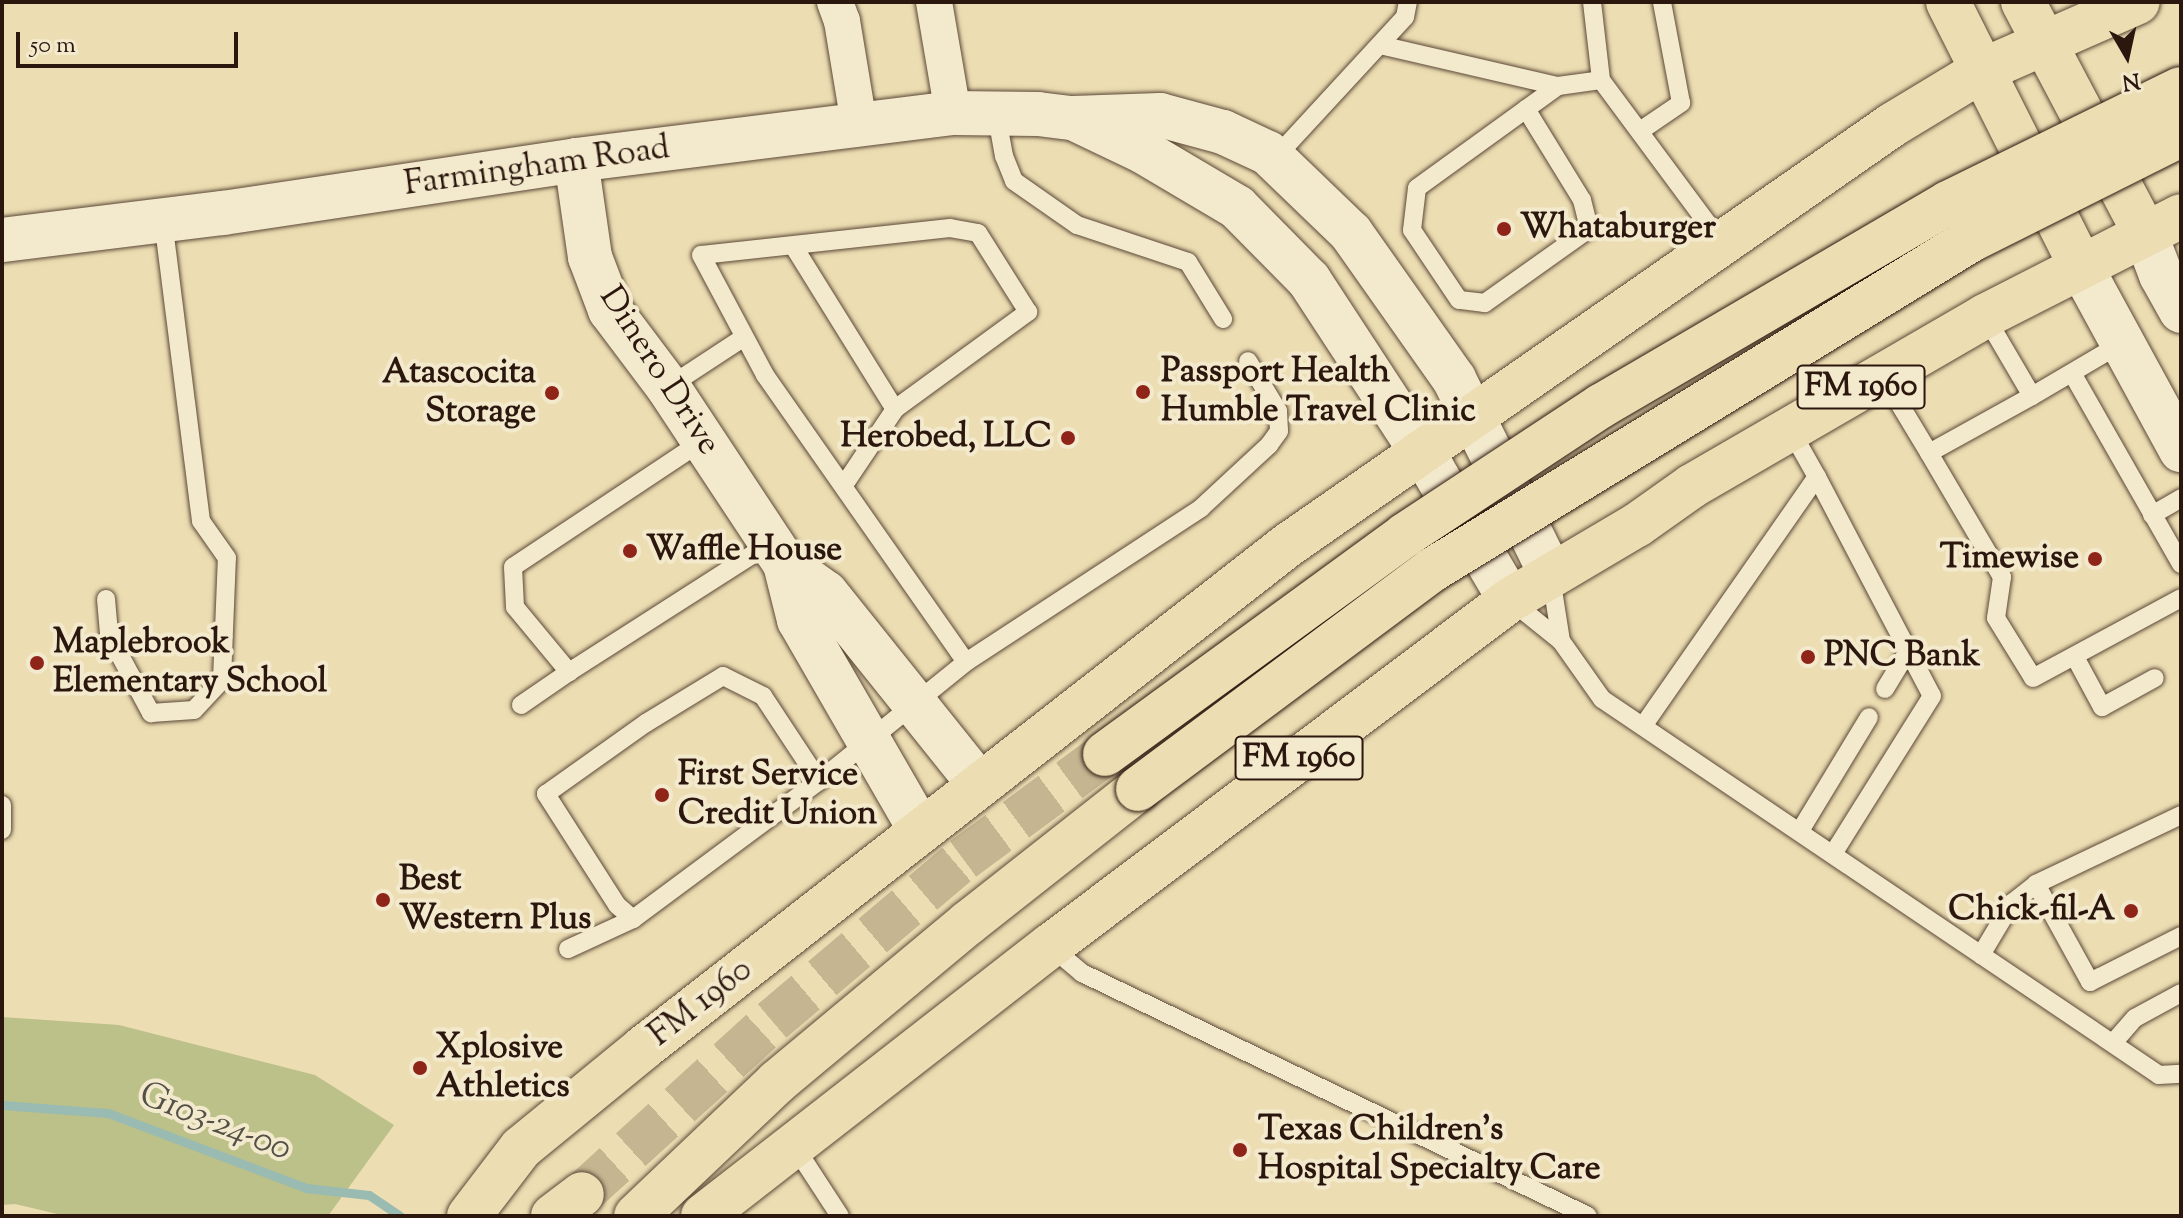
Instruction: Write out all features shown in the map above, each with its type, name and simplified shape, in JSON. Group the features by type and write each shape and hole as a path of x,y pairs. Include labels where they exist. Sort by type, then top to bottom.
{"main road":[{"path":"1948,2 2080,265"},
{"path":"2023,2 2045,42 2163,224"},
{"name":"FM 1960","path":"469,1216 521,1148 1288,545 1892,125 1981,71 2138,2"},
{"path":"1105,754 1405,535 1601,406 1948,203 2181,89"},
{"name":"FM 1960","path":"636,1216 777,1082 1138,789 1432,570 1971,240 2181,135"},
{"name":"FM 1960","path":"703,1216 1050,946 1510,600 1637,525 1692,486 1882,375 1985,316 2163,224"}],"street":[{"path":"835,2 859,124"},
{"path":"934,2 953,113"},
{"name":"Farmingham Road","path":"2,240 163,221 576,160 953,113 996,112 1073,118 1160,115 1223,132 1274,159 1351,233 1454,379 1551,574"},
{"name":"Farmingham Road","path":"1073,118 1144,152 1237,207 1309,280 1422,452 1510,600"},
{"path":"1144,152 1248,173 1274,159"},
{"name":"Dinero Drive","path":"576,160 590,257 610,310 668,387 778,554 799,620 921,831"},
{"path":"2163,224 2161,275 2181,311"},
{"path":"2080,265 2181,450"},
{"name":"Dinero Drive","path":"778,554 826,593 980,785"}],"lane":[{"path":"1274,159 1405,17 1408,2"},
{"path":"1592,2 1601,80 1723,244"},
{"path":"1640,131 1681,103 1662,2"},
{"path":"1380,45 1558,86 1601,80"},
{"path":"1526,109 1582,200 1589,229 1485,303 1459,300 1412,230 1417,188 1526,109 1558,86"},
{"path":"996,112 1004,156 1014,181 1077,225 1188,262 1223,319"},
{"path":"106,599 109,635 151,713 194,710 222,680 227,558 201,521 163,221"},
{"path":"844,485 895,409 1028,312 978,233 950,228 701,255 765,375 966,662"},
{"path":"794,247 895,409"},
{"path":"1985,316 2032,396"},
{"path":"668,387 743,338"},
{"path":"1929,453 2122,343"},
{"path":"568,949 633,919 819,781 966,662 1201,508 1269,445 1279,431 1278,411 1248,361"},
{"path":"2072,373 2181,564"},
{"path":"1882,375 2002,577 1996,618 2033,678 2181,598"},
{"path":"1790,429 1932,696 1833,854"},
{"path":"569,672 515,607 513,567 704,440"},
{"path":"1643,726 1817,477"},
{"path":"2152,515 2181,498"},
{"path":"521,705 569,672 778,554"},
{"path":"1551,574 1561,641"},
{"path":"1510,600 1561,641 1602,699 2159,1075 2181,1074"},
{"path":"1885,689 1908,651"},
{"path":"2075,657 2102,707 2155,678"},
{"path":"633,919 617,905 546,794 646,723 723,676 763,696 819,781"},
{"path":"1800,831 1869,717"},
{"path":"2,805 2,830"},
{"path":"1981,955 2012,903 2036,884 2181,815"},
{"path":"2036,884 2090,982 2181,936"},
{"path":"1050,946 1082,973 1588,1216"},
{"path":"2113,1043 2135,1018 2181,993"},
{"path":"793,1143 840,1216"}],"green space":[{"path":"2,1017 119,1025 315,1075 394,1125 328,1216 66,1216 15,1204 2,1205"}],"waterway":[{"name":"G103-24-00","path":"2,1105 108,1113 306,1188 369,1195 400,1216"}],"tunnel":[{"path":"582,1194 772,1021 963,859 1105,754"}],"place":[{"name":"Whataburger","path":"1504,229"},
{"name":"Passport Health Humble Travel Clinic","path":"1143,392"},
{"name":"Atascocita Storage","path":"552,393"},
{"name":"Herobed, LLC","path":"1068,438"},
{"name":"Waffle House","path":"630,551"},
{"name":"Timewise","path":"2095,559"},
{"name":"PNC Bank","path":"1808,657"},
{"name":"Maplebrook Elementary School","path":"37,663"},
{"name":"First Service Credit Union","path":"662,795"},
{"name":"Best Western Plus","path":"383,900"},
{"name":"Chick-fil-A","path":"2131,911"},
{"name":"Xplosive Athletics","path":"420,1068"},
{"name":"Texas Children's Hospital Specialty Care","path":"1240,1150"}]}
